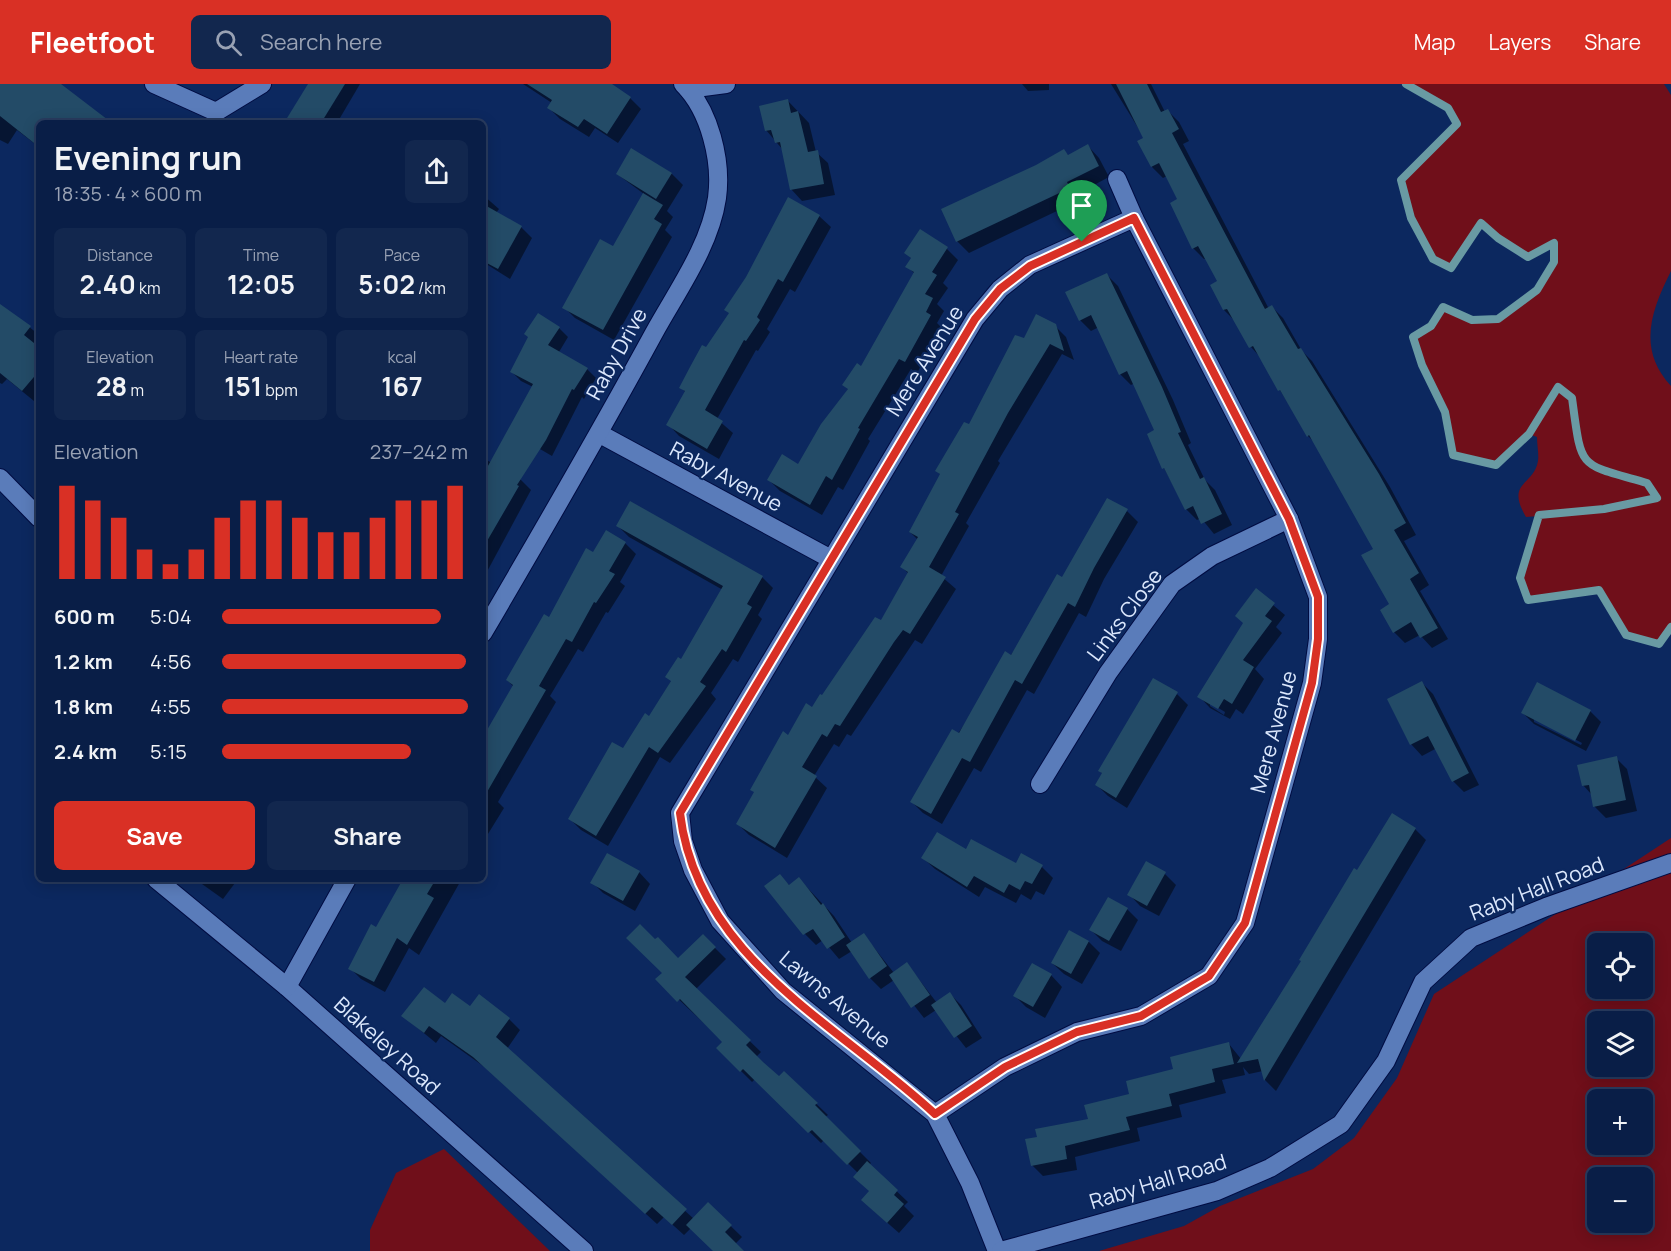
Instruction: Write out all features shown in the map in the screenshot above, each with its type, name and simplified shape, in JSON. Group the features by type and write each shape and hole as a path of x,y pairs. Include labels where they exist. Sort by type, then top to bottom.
{"street":[{"path":"154,84 216,112 262,84"},
{"path":"685,87 726,84"},
{"name":"Raby Drive","path":"486,628 600,434 703,244 717,200 719,175 705,116 685,87"},
{"name":"Mere Avenue","path":"935,1114 1015,1062 1077,1032 1141,1016 1176,998 1209,976 1245,923 1312,683 1318,639 1318,597 1289,519 1134,218 1117,179"},
{"name":"Mere Avenue","path":"831,559 975,319 1000,289 1030,266 1134,218"},
{"name":"Raby Avenue","path":"600,434 831,559"},
{"path":"0,478 36,515"},
{"name":"Links Close","path":"1040,784 1108,673 1172,584 1212,556 1289,519"},
{"name":"Lawns Avenue","path":"831,559 680,813 683,841 693,870 720,921 743,949 783,991 935,1114 970,1183 999,1251"},
{"name":"Raby Hall Road","path":"999,1251 1217,1191 1270,1168 1341,1124 1386,1061 1423,982 1471,938 1546,907 1671,863"},
{"name":"Blakeley Road","path":"160,882 287,987 584,1251"},
{"path":"287,987 345,882"}],"shaded area":[{"path":"1406,84 1664,84 1671,95 1671,271 1653,315 1651,330 1654,358 1660,372 1671,386 1671,627 1659,644 1626,635 1599,590 1528,600 1520,578 1539,516 1526,517 1518,497 1538,461 1537,437 1529,434 1496,465 1453,455 1445,412 1422,365 1413,337 1431,326 1443,307 1472,320 1498,319 1537,290 1554,262 1554,244 1528,257 1498,238 1481,223 1451,268 1433,259 1411,218 1401,180 1457,124 1448,108"},
{"path":"1671,838 1671,1251 1099,1251 1184,1226 1220,1206 1313,1169 1354,1138 1397,1078 1434,994"},
{"path":"444,1149 550,1251 370,1251 370,1230 396,1173"}],"building":[{"path":"0,84 61,84 108,120 36,120 36,145 0,116"},
{"path":"308,84 345,84 323,120 286,120"},
{"path":"527,84 612,84 631,97 607,134 584,119 578,127 547,108 552,100"},
{"path":"1116,84 1147,84 1161,112 1168,109 1179,129 1172,133 1265,309 1272,305 1298,349 1301,348 1379,474 1406,523 1394,530 1419,573 1410,579 1438,628 1420,638 1411,622 1393,633 1380,610 1389,604 1361,555 1373,549 1309,435 1307,437 1253,346 1249,348 1227,309 1223,310 1210,285 1217,281 1198,246 1192,249 1170,203 1177,199 1159,163 1151,167 1137,141 1143,138"},
{"path":"788,99 791,113 798,111 808,152 818,150 824,184 790,190 780,142 775,143 771,130 765,131 759,106"},
{"path":"1088,144 1099,166 1067,182 1070,188 956,242 941,209 1036,165 1064,149 1068,155"},
{"path":"631,148 672,173 656,199 616,174"},
{"path":"643,193 663,205 654,219 662,224 603,330 562,308 600,239 613,246"},
{"path":"788,197 820,215 783,282 778,279 757,317 760,320 746,341 744,340 705,410 723,421 707,449 666,425 685,391 679,388 690,367 702,345 706,347 729,313 724,310 746,277"},
{"path":"486,206 522,226 498,269 486,263"},
{"path":"920,229 948,247 932,272 937,275 925,294 933,298 926,312 931,315 905,362 899,359 858,428 860,429 832,480 826,476 810,505 767,480 782,454 798,464 821,424 848,389 842,385 857,363 861,366 914,272 905,267 911,258 904,253"},
{"path":"1107,273 1162,387 1181,432 1178,433 1200,479 1204,477 1222,514 1201,524 1193,506 1185,510 1164,468 1162,469 1147,434 1154,430 1127,371 1119,375 1091,315 1079,321 1065,292"},
{"path":"0,304 31,326 24,335 36,345 36,375 22,391 0,373"},
{"path":"538,313 560,327 548,345 588,368 574,390 572,389 546,440 517,485 519,486 486,543 486,470 533,384 510,372 528,337 524,334"},
{"path":"1036,314 1056,324 1064,351 1050,344 1008,413 955,512 959,514 929,567 946,577 910,634 903,630 840,726 835,724 827,737 822,734 802,767 817,776 775,848 736,824 754,792 750,790 783,731 788,735 806,703 812,707 820,694 822,695 875,617 881,620 908,572 900,567 918,537 909,532 940,474 935,471 964,422 969,424 1015,335 1024,338"},
{"path":"1107,498 1128,509 1094,568 1075,607 1068,603 1022,684 1015,680 970,762 962,758 931,814 910,802 952,729 959,733 1005,651 1011,655 1057,574 1062,577"},
{"path":"630,501 763,576 747,604 752,607 726,652 722,649 700,682 706,686 658,753 649,747 596,836 568,819 612,742 623,748 645,713 649,716 671,681 665,677 678,657 681,659 723,586 616,526"},
{"path":"606,530 626,542 609,571 615,574 596,603 594,602 572,642 566,639 539,686 546,690 486,794 486,732 513,685 506,680 544,614 549,617 586,548 593,552"},
{"path":"1256,588 1275,603 1265,616 1272,621 1243,660 1254,667 1232,704 1224,699 1218,709 1197,697 1243,623 1235,616"},
{"path":"1153,678 1178,692 1116,798 1095,785 1102,773 1098,771"},
{"path":"1422,681 1469,773 1452,782 1428,736 1410,745 1387,699"},
{"path":"1537,682 1591,710 1575,741 1521,713"},
{"path":"1617,756 1626,800 1593,807 1589,785 1582,786 1577,765"},
{"path":"1392,813 1416,828 1264,1081 1258,1059 1237,1063 1301,961 1299,960 1354,868 1357,870"},
{"path":"937,832 966,849 971,839 1016,863 1021,853 1043,865 1032,884 1025,881 1020,890 1009,884 1004,893 974,876 967,887 921,858"},
{"path":"607,853 640,871 623,901 590,883"},
{"path":"1146,861 1166,872 1147,906 1127,895"},
{"path":"780,874 789,885 799,877 821,905 823,903 845,937 827,949 813,929 803,935 764,886"},
{"path":"401,882 434,882 427,894 434,898 407,945 397,938 374,982 348,969 371,924 376,927"},
{"path":"1108,897 1128,908 1109,941 1089,930"},
{"path":"640,924 655,939 658,937 678,958 703,934 716,947 685,977 751,1040 746,1045 763,1062 779,1076 784,1071 818,1103 815,1105 861,1151 847,1165 812,1130 808,1133 743,1069 740,1072 716,1048 722,1042 680,999 677,1002 655,979 662,973 626,938"},
{"path":"1069,930 1089,941 1071,974 1051,963"},
{"path":"864,933 887,966 869,979 846,945"},
{"path":"907,962 930,995 911,1008 889,975"},
{"path":"1032,963 1052,974 1033,1007 1013,996"},
{"path":"424,987 445,1003 452,993 470,1006 479,994 510,1018 496,1037 687,1209 672,1225 652,1207 645,1214 473,1057 429,1026 424,1033 401,1016"},
{"path":"950,992 972,1026 954,1038 931,1005"},
{"path":"1229,1042 1234,1064 1212,1069 1215,1082 1169,1094 1172,1106 1126,1117 1130,1130 1065,1146 1067,1159 1031,1166 1025,1139 1037,1137 1035,1129 1088,1119 1084,1105 1129,1094 1126,1081 1173,1069 1170,1057"},
{"path":"867,1161 898,1190 894,1195 904,1204 887,1223 861,1200 869,1191 853,1177"},
{"path":"708,1202 732,1225 725,1232 744,1251 713,1251 686,1225"}],"waterway":[{"path":"1406,84 1448,108 1457,124 1401,180 1411,218 1433,259 1451,268 1481,223 1498,238 1528,257 1554,243 1554,262 1537,290 1498,319 1472,320 1443,307 1431,326 1413,337 1422,365 1445,412 1453,455 1496,465 1529,434 1558,387 1572,398 1578,439 1587,460 1595,467 1607,472 1647,483 1657,498 1604,509 1539,515 1520,578 1528,600 1599,590 1626,635 1659,644 1671,627"}],"route":[{"path":"1134,218 1289,519 1318,597 1318,639 1312,683 1245,923 1209,976 1176,998 1141,1016 1077,1032 1005,1067 935,1114 914,1094 783,991 743,949 720,921 693,870 683,841 680,813 975,319 1000,289 1030,266 1082,242 1134,218"}]}
